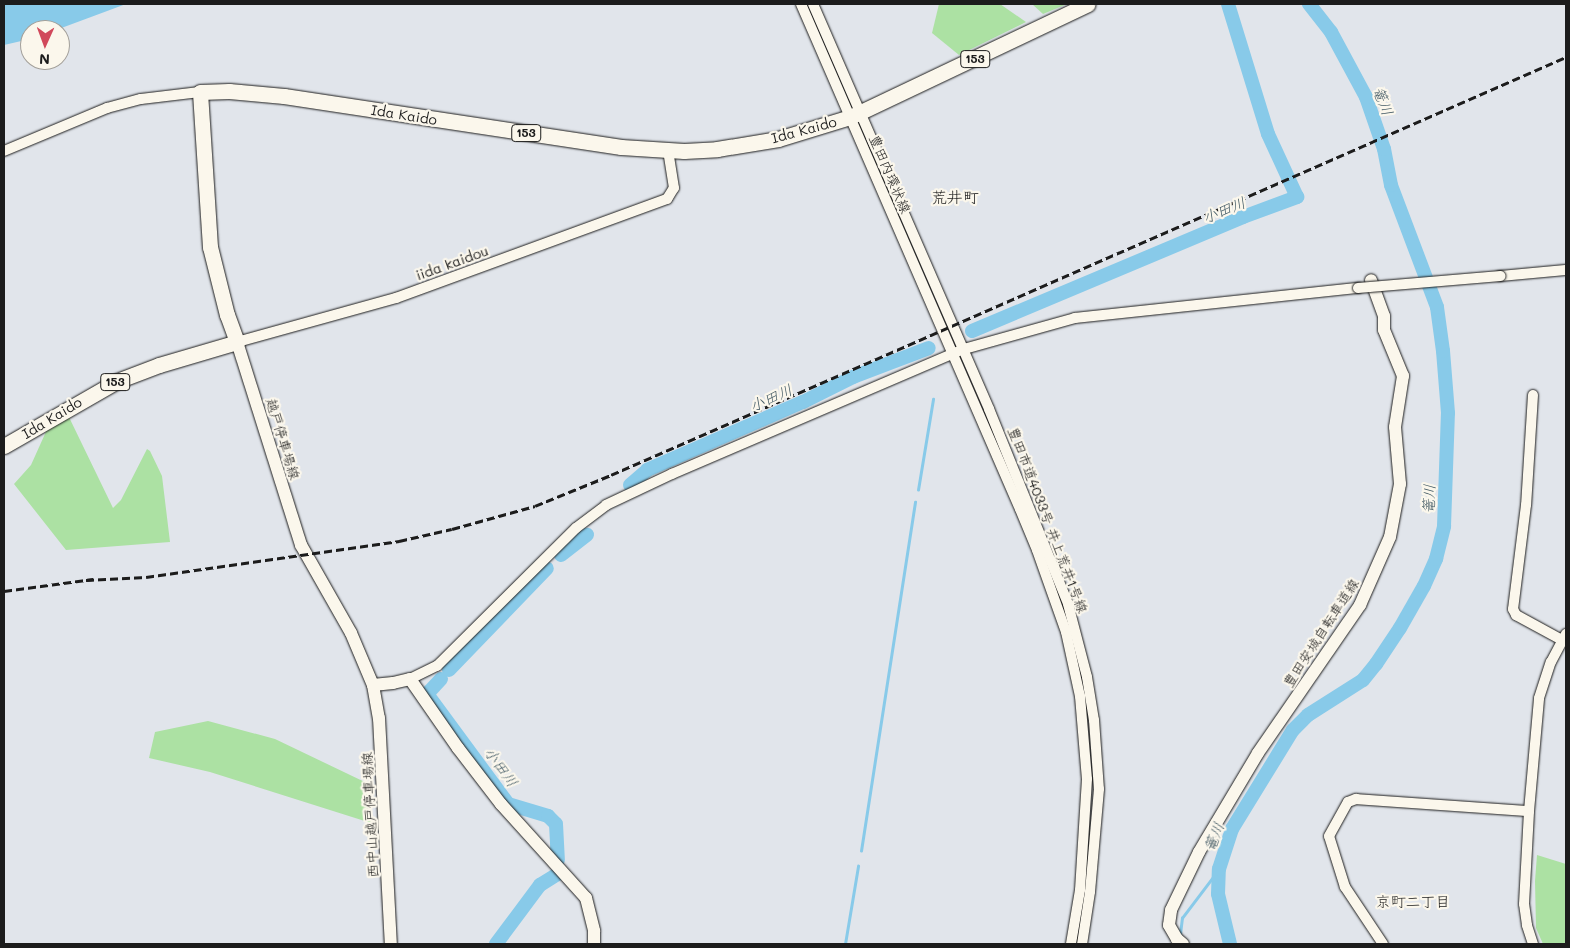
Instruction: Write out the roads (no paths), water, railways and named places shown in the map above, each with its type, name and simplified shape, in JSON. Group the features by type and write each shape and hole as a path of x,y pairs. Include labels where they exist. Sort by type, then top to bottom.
{"highway":[{"name":"Ida Kaido","path":"200,92 230,91 284,96 579,141 668,150 717,149 746,145 806,132 856,115 1088,4"},
{"path":"200,92 210,247 227,315 237,342"},
{"name":"Ida Kaido","path":"4,446 117,381 159,364 237,342"}],"main road":[{"name":"豊田安城自転車道線","path":"1183,944 1177,939 1169,925 1171,910 1200,852 1258,753 1360,605 1390,537 1400,484 1395,427 1403,376 1384,330 1384,316 1371,280"},
{"name":"越戸停車場線","path":"237,342 300,545"},
{"name":"西中山越戸停車場線","path":"300,545 357,645 373,685 381,745 391,944"},
{"path":"373,685 410,679 458,748 501,804 586,898 594,931 594,944"}],"street":[{"name":"豊田内環状線","path":"801,4 825,47 964,350"},
{"name":"豊田内環状線","path":"813,4 825,47"},
{"path":"4,151 107,108 141,99 200,92"},
{"name":"豊田内環状線","path":"856,115 952,355"},
{"name":"iida kaidou","path":"237,342 396,298 667,199 671,195 674,184 668,150"},
{"path":"410,679 437,666 569,534 606,505 801,418 964,350 1074,318 1306,292 1566,270"},
{"name":"豊田市道4033号 井上荒井1号線","path":"964,350 1059,580 1068,604 1087,678 1094,720 1099,788 1090,892 1082,944"},
{"name":"豊田市道4033号 井上荒井1号線","path":"952,355 1037,550 1060,612 1077,676 1084,733 1087,787 1080,890 1071,944"},
{"path":"1533,395 1523,533 1513,609 1516,616 1564,637 1544,680 1539,698 1529,811 1524,904 1527,925 1533,944"},
{"path":"1383,944 1345,887 1329,836 1348,802 1356,799 1529,811"}],"water":[{"path":"4,4 126,4 70,25 70,20 20,20 20,41 4,45"}],"waterway":[{"name":"小田川","path":"972,331 1243,217 1297,197 1268,134 1228,4"},
{"name":"篭川","path":"1230,944 1218,894 1219,869 1232,829 1293,730 1308,715 1363,680 1376,664 1400,628 1424,586 1436,559 1444,526 1448,413 1437,307 1391,185 1384,149 1366,97 1331,32 1309,4"},
{"name":"小田川","path":"630,485 647,470 803,402 853,377 929,348"},
{"path":"918,490 933,399"},
{"path":"861,851 915,502"},
{"name":"小田川","path":"561,555 587,535"},
{"name":"小田川","path":"449,670 547,568"},
{"name":"小田川","path":"441,679 427,694 508,804 548,816 556,824 558,860"},
{"path":"845,944 858,866"},
{"path":"1180,934 1182,918 1219,869"},
{"name":"小田川","path":"496,944 540,885 559,873"}],"railway":[{"path":"86,580 146,577 399,541 452,529 535,506 611,475 1566,57"},
{"path":"4,591 93,579"}],"district":[{"name":"荒井町","path":"955,197"},
{"name":"京町二丁目","path":"1413,902"}]}
